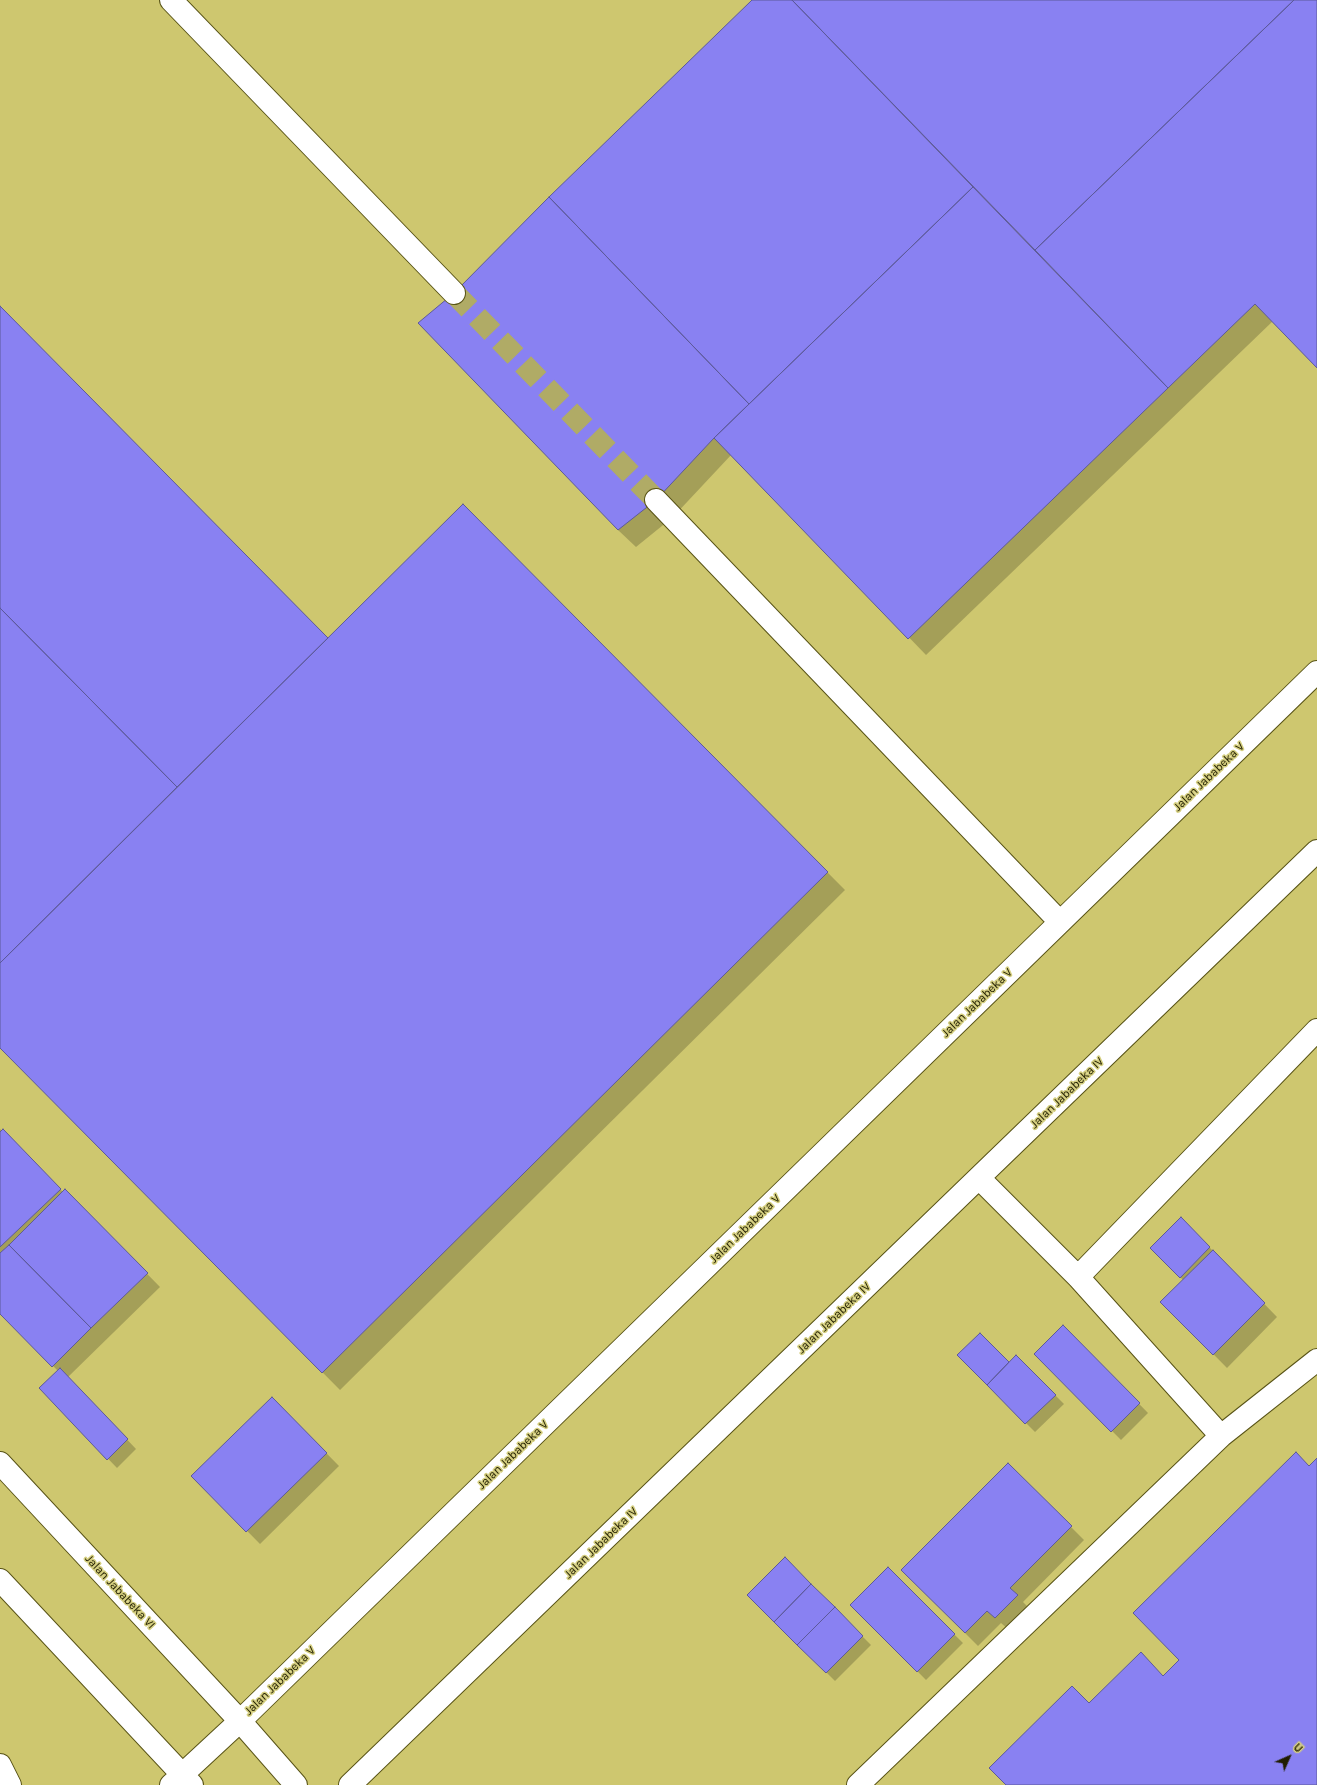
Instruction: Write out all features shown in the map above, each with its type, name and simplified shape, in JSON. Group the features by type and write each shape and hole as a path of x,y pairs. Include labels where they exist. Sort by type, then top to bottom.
{"street":[{"path":"171,0 454,293"},
{"path":"656,500 1060,922"},
{"name":"Jalan Jababeka V","path":"182,1782 240,1721 1317,672"},
{"name":"Jalan Jababeka IV","path":"350,1785 1317,851"},
{"path":"1078,1277 1317,1030"},
{"path":"979,1178 1078,1277 1221,1436"},
{"path":"858,1785 1221,1436 1317,1360"},
{"name":"Jalan Jababeka VI","path":"0,1463 240,1721 296,1785"},
{"path":"0,1580 182,1782"},
{"path":"0,1765 10,1785"}],"shaded area":[{"path":"0,0 1317,0 1317,1785 0,1785"}],"building":[{"path":"752,0 792,0 973,187 749,404 549,197"},
{"path":"792,0 1294,0 1035,250"},
{"path":"1294,0 1317,0 1317,368 1255,304 1168,388 1035,250"},
{"path":"973,187 1168,388 908,639 714,438"},
{"path":"549,197 749,404 714,438 656,500 618,530 418,323 454,293"},
{"path":"0,306 328,638 177,787 0,608"},
{"path":"463,504 828,872 322,1373 0,1048 0,963"},
{"path":"0,608 177,787 0,963"},
{"path":"3,1129 61,1189 0,1247 0,1132"},
{"path":"65,1189 148,1273 91,1328 9,1245"},
{"path":"1181,1217 1210,1247 1180,1278 1150,1248"},
{"path":"9,1245 91,1328 52,1367 0,1314 0,1253"},
{"path":"1213,1250 1265,1303 1213,1355 1160,1302"},
{"path":"1063,1325 1140,1403 1111,1432 1034,1354"},
{"path":"980,1333 1009,1362 987,1385 957,1355"},
{"path":"1016,1355 1056,1395 1025,1424 987,1385"},
{"path":"60,1368 128,1439 107,1460 39,1388"},
{"path":"272,1397 327,1453 246,1532 191,1476"},
{"path":"1296,1452 1309,1466 1317,1458 1317,1785 1006,1785 989,1768 1072,1686 1089,1703 1141,1652 1163,1676 1179,1660 1133,1613"},
{"path":"1008,1463 1072,1526 1010,1588 1018,1595 995,1618 987,1611 965,1633 901,1570"},
{"path":"785,1557 811,1584 774,1622 747,1595"},
{"path":"888,1567 955,1634 917,1672 850,1605"},
{"path":"811,1584 835,1607 797,1645 774,1622"},
{"path":"835,1607 863,1636 826,1673 797,1645"}],"tunnel":[{"path":"454,293 656,500"}]}
